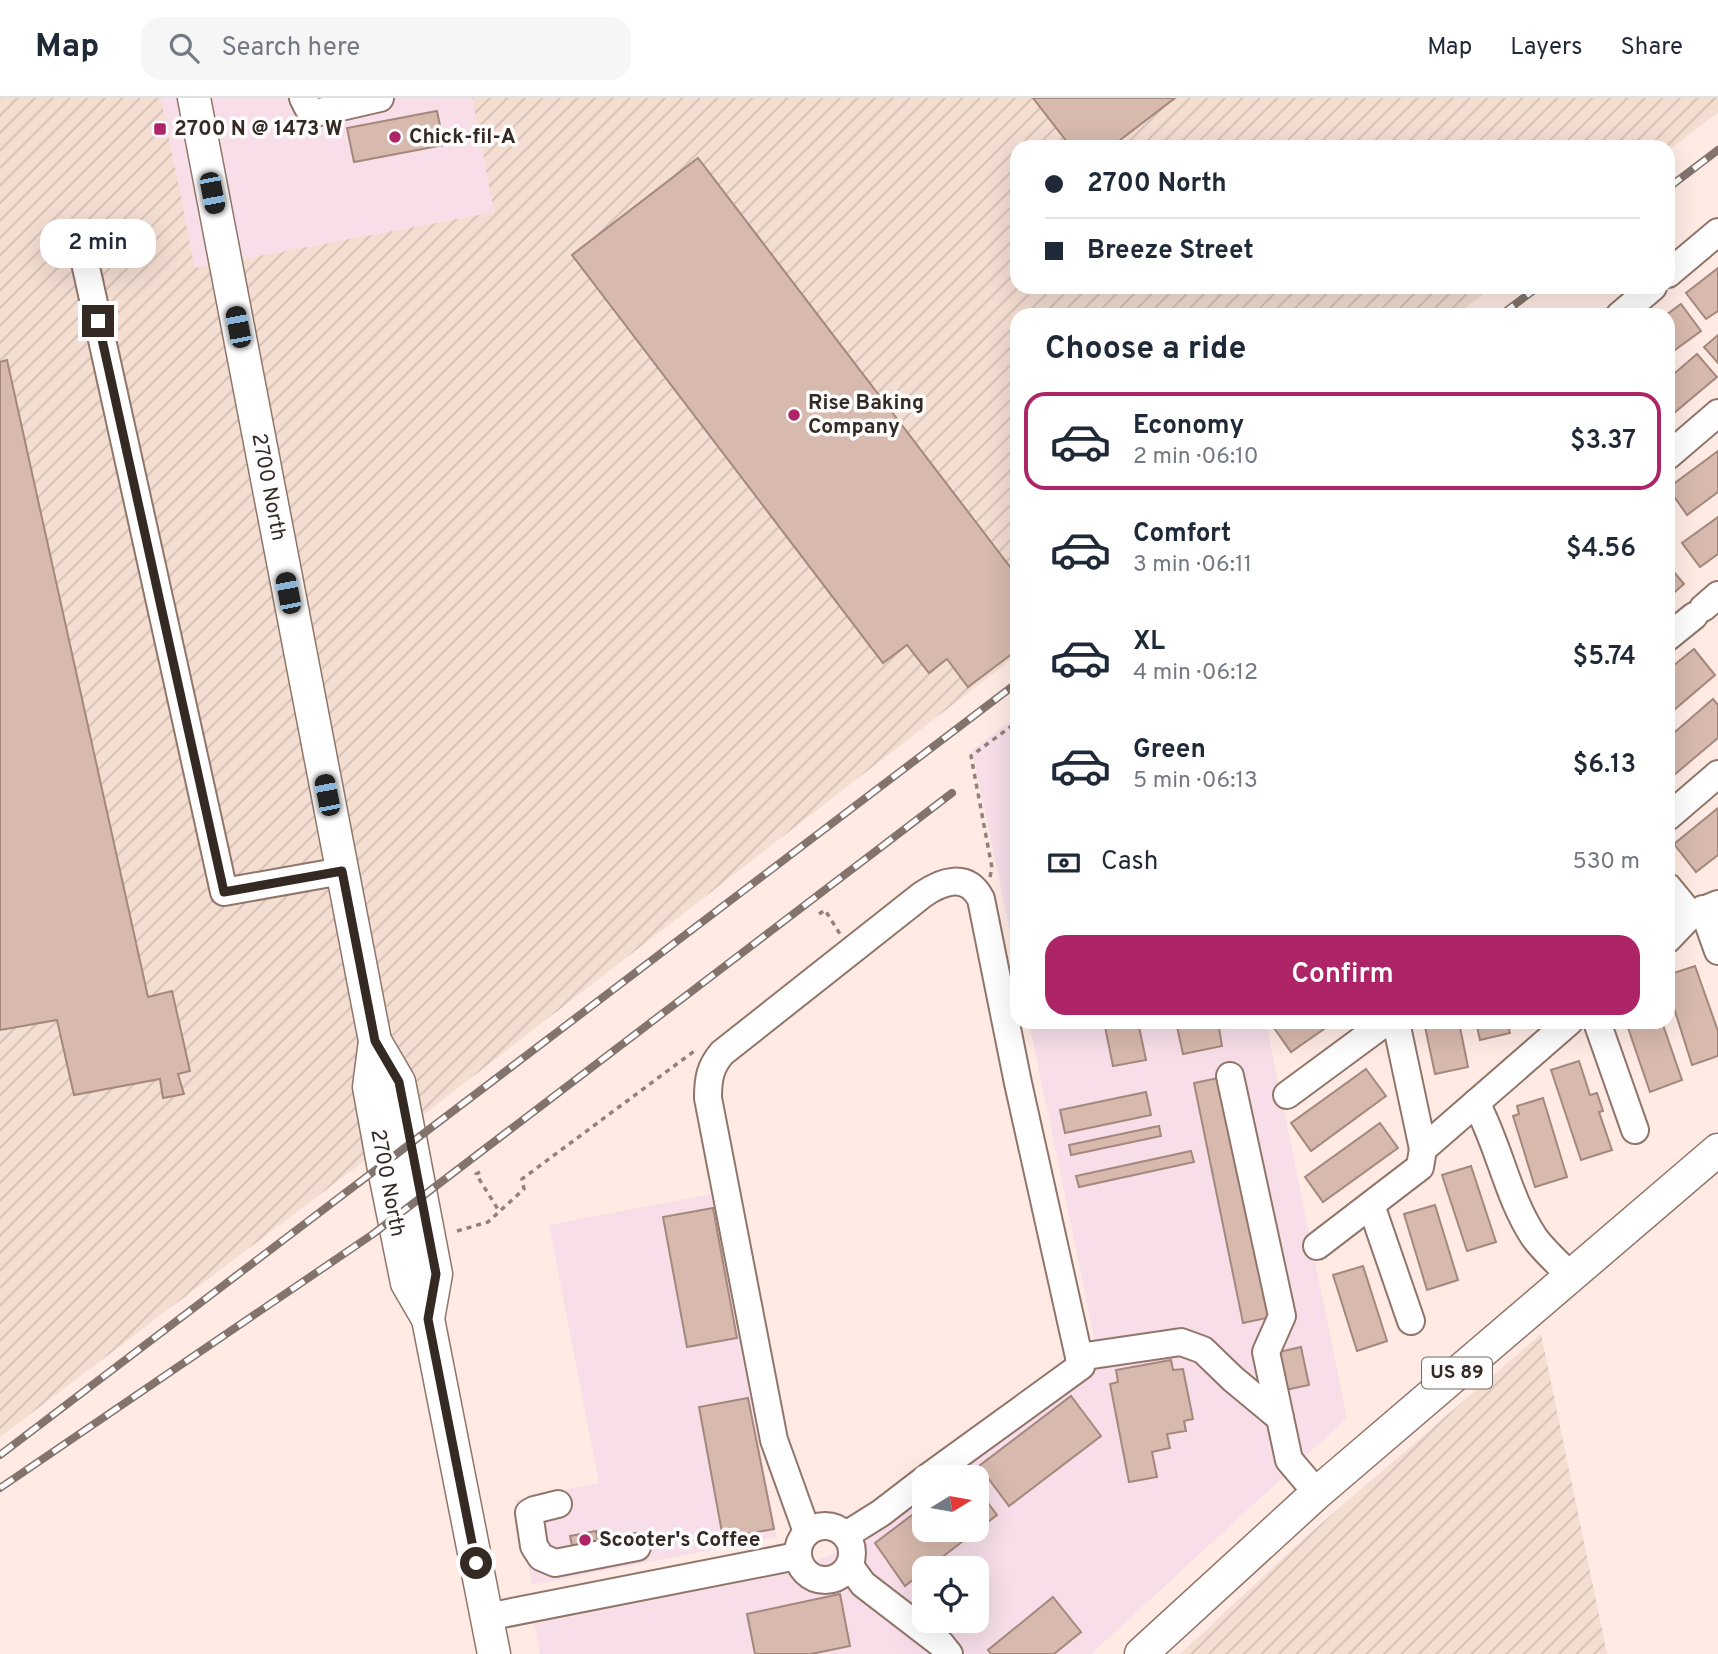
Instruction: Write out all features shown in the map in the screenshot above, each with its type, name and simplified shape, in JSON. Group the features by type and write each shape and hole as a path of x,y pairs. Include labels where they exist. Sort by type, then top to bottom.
{"main road":[{"name":"2700 North","path":"194,98 375,1041 399,1082 409,1131 436,1274 428,1319 494,1654"},
{"name":"US 89","path":"1141,1654 1317,1493 1718,1150"}],"street":[{"path":"303,98 308,108 315,113 364,100"},
{"path":"1675,268 1718,232"},
{"path":"80,240 224,892 342,871"},
{"path":"1628,308 1645,294"},
{"path":"1675,450 1718,413"},
{"path":"1675,631 1705,607"},
{"path":"1675,811 1718,774"},
{"path":"487,1617 802,1544 816,1527 837,1528 846,1535 852,1555 844,1574 824,1581 807,1574 802,1544 774,1440 708,1098 709,1077 714,1062 722,1053 922,895 942,883 953,881 966,883 981,899 1018,1083 1081,1366 944,1465"},
{"path":"1675,891 1704,909 1718,951"},
{"path":"1675,933 1704,909"},
{"path":"1287,1095 1377,1029"},
{"path":"1317,1246 1420,1167 1423,1149 1397,1029"},
{"path":"1599,1029 1635,1130"},
{"path":"1423,1149 1476,1103 1541,1032"},
{"path":"1230,1076 1282,1316 1266,1352 1289,1460 1317,1493"},
{"path":"1476,1103 1485,1119 1516,1201 1534,1237 1571,1276"},
{"path":"1371,1205 1411,1321"},
{"path":"1079,1357 1181,1342 1203,1350 1280,1418"},
{"path":"846,1535 912,1489"},
{"path":"558,1504 529,1513 534,1546 541,1557 555,1563 637,1547"},
{"path":"849,1566 863,1584 941,1644 949,1654"}],"path":[{"path":"989,879 992,869 971,756 1010,727"},
{"path":"819,914 825,910 844,939"},
{"path":"480,1171 477,1174 499,1211"}],"shaded area":[{"path":"0,98 161,98 195,268 494,212 472,98 1718,98 1718,112 1675,146 1675,140 1010,140 1010,294 1483,294 1465,308 1010,308 1010,660 360,1164 0,1437"},
{"path":"161,98 472,98 494,212 194,268"},
{"path":"1010,721 1010,932 972,750"},
{"path":"1030,1029 1267,1029 1347,1418 1091,1654 540,1654 534,1624 785,1573 868,1540 912,1507 912,1542 989,1542 989,1465 968,1465 1100,1366"},
{"path":"711,1194 777,1537 532,1585 515,1500 599,1483 549,1225"},
{"path":"1541,1334 1607,1654 1180,1654 1308,1535"}],"building":[{"path":"1033,98 1175,98 1120,140 1066,140"},
{"name":"Chick-fil-A","path":"437,111 444,145 354,162 347,128"},
{"name":"Rise Baking Company","path":"698,158 1010,567 1010,655 968,687 947,659 929,673 907,645 883,663 572,255"},
{"path":"1718,268 1718,311 1706,319 1686,293"},
{"path":"1681,304 1701,331 1675,350 1675,308"},
{"path":"1718,335 1718,363 1704,347"},
{"path":"1697,354 1717,377 1675,412 1675,373"},
{"path":"7,360 148,997 172,991 190,1071 178,1074 184,1094 163,1098 160,1079 74,1095 57,1020 0,1030 0,362"},
{"path":"1718,451 1718,492 1687,515 1675,498 1675,483"},
{"path":"1718,517 1718,554 1700,567 1682,543"},
{"path":"1675,573 1684,584 1675,592"},
{"path":"1694,649 1715,675 1675,709 1675,664"},
{"path":"1713,699 1718,705 1718,738 1675,774 1675,732"},
{"path":"1718,808 1718,855 1696,872 1675,843"},
{"path":"1695,966 1718,1031 1718,1056 1692,1065 1675,1011 1675,973"},
{"path":"1105,1029 1139,1029 1146,1060 1113,1066"},
{"path":"1178,1029 1219,1029 1222,1046 1183,1054"},
{"path":"1275,1029 1324,1029 1291,1052"},
{"path":"1425,1029 1460,1029 1468,1067 1435,1074"},
{"path":"1478,1029 1509,1029 1510,1033 1480,1040"},
{"path":"1628,1029 1664,1029 1682,1080 1650,1092"},
{"path":"1579,1061 1590,1095 1597,1093 1603,1111 1599,1112 1612,1150 1581,1160 1551,1070"},
{"path":"1366,1069 1386,1096 1311,1151 1291,1123"},
{"path":"1228,1076 1276,1316 1243,1323 1194,1083"},
{"path":"1146,1092 1151,1115 1065,1133 1060,1110"},
{"path":"1543,1098 1567,1177 1535,1187 1513,1116 1519,1114 1517,1106"},
{"path":"1380,1123 1398,1148 1323,1202 1305,1177"},
{"path":"1159,1126 1161,1136 1071,1155 1069,1145"},
{"path":"1191,1151 1194,1162 1079,1187 1076,1176"},
{"path":"1471,1166 1496,1242 1467,1251 1442,1175"},
{"path":"1435,1205 1458,1280 1427,1290 1404,1214"},
{"path":"713,1208 737,1338 687,1347 663,1217"},
{"path":"1363,1266 1387,1341 1357,1351 1333,1275"},
{"path":"1301,1347 1309,1385 1285,1390 1279,1352"},
{"path":"1171,1360 1173,1370 1183,1369 1193,1419 1184,1421 1186,1431 1167,1434 1170,1448 1152,1452 1157,1477 1129,1482 1110,1384 1118,1382 1116,1370"},
{"path":"1071,1396 1101,1436 1009,1506 989,1479 989,1465 980,1465"},
{"path":"748,1398 774,1529 723,1538 699,1407"},
{"path":"989,1504 997,1515 989,1521"},
{"path":"912,1515 912,1542 962,1542 944,1556 912,1556 912,1580 905,1586 875,1543"},
{"name":"Scooter's Coffee","path":"596,1531 599,1545 573,1550 570,1536"},
{"path":"840,1594 850,1646 811,1654 755,1654 747,1614"},
{"path":"1053,1597 1081,1632 1054,1654 991,1654 988,1650"}],"railway":[{"path":"1675,183 1718,150"},
{"path":"1510,308 1529,294"},
{"path":"0,1455 1010,688"},
{"path":"0,1488 373,1234 952,793"}],"place":[{"name":"2700 N @ 1473 W","path":"160,129"},
{"name":"Chick-fil-A","path":"395,137"},
{"name":"Rise Baking Company","path":"794,415"},
{"name":"Scooter's Coffee","path":"585,1540"}],"route":[{"path":"98,321 224,892 342,871 375,1041 399,1082 407,1123 436,1274 428,1319 476,1563"}]}
